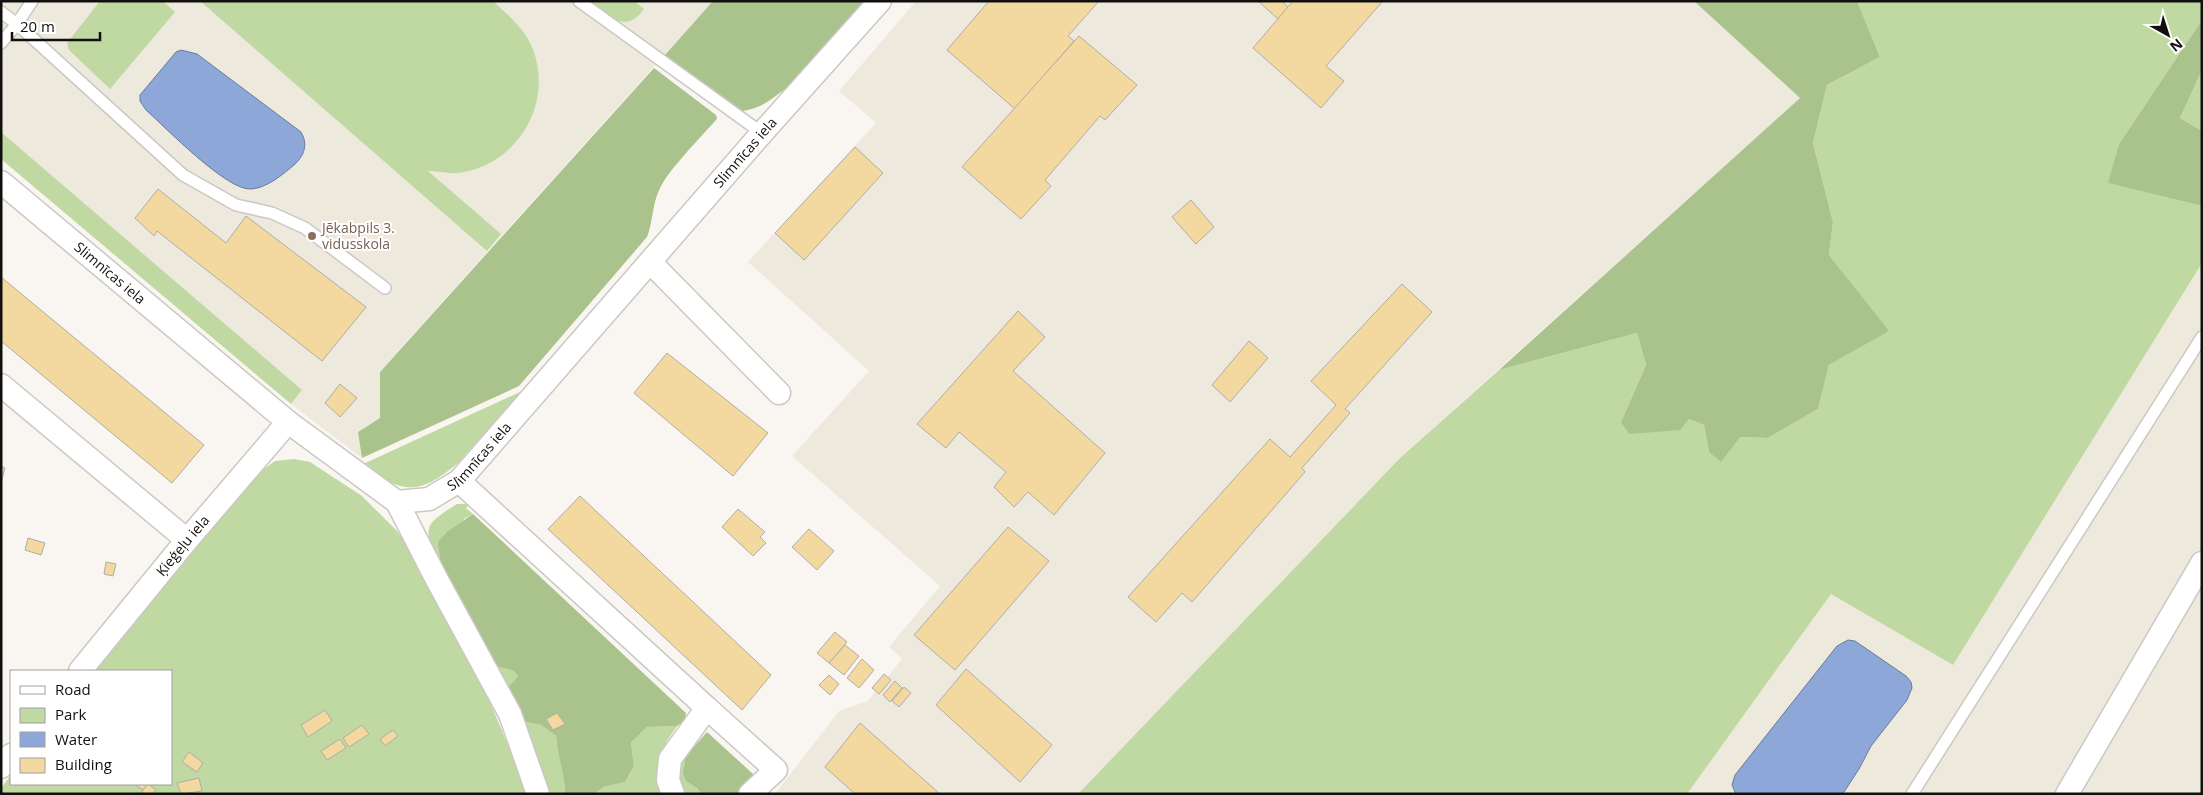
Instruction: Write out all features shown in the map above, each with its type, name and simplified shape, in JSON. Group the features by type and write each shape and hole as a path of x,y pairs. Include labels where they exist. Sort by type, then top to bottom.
{"street":[{"name":"Slimnīcas iela","path":"1,182 288,422 397,502 429,499 459,481 651,263 762,133 880,1"},
{"path":"651,263 779,392"},
{"path":"1,385 187,540"},
{"name":"Ķieģeļu iela","path":"81,670 187,540 288,422"},
{"path":"459,481 776,770 750,794"},
{"path":"397,502 510,714 538,794"},
{"path":"2067,794 2202,563"},
{"path":"673,794 668,780 670,759 706,708"},
{"path":"1,767 10,756"}],"lane":[{"path":"1,43 17,24 32,1"},
{"path":"579,1 762,133"},
{"path":"1,12 17,24 183,175 236,205 272,213 305,228 385,288"},
{"path":"1912,794 2202,337"}],"shaded area":[{"name":"Jēkabpils 3. vidusskola","path":"1,1 713,1 380,371 380,418 358,432 362,458 291,404 302,390 1,132"},
{"path":"916,1 1694,1 1800,98 1400,458 1078,794 775,794 839,711 868,701 902,659 889,647 940,586 792,456 869,371 748,262 876,123 839,91"},
{"path":"2202,263 2202,794 1687,794 1831,594 1953,665"}],"green space":[{"path":"100,1 163,1 175,12 110,89 69,50 67,43"},
{"path":"200,1 493,1 520,28 532,47 538,68 538,89 534,110 526,128 513,145 498,158 479,168 458,173 428,171 501,234 487,251"},
{"path":"589,1 634,1 644,9 637,17 624,22 610,17"},
{"path":"713,1 866,1 817,58 790,85 762,105 743,111 664,56"},
{"path":"1694,1 1857,1 1880,57 1827,85 1813,143 1833,222 1829,255 1889,331 1829,365 1818,409 1768,438 1740,437 1721,462 1709,452 1704,425 1689,419 1680,430 1629,434 1621,422 1646,365 1637,333 1499,370 1800,98"},
{"path":"1857,1 2202,1 2202,20 2119,144 2109,183 2202,206 2202,263 1953,665 1831,594 1687,794 1078,794 1400,458 1499,370 1637,333 1646,365 1621,422 1689,419 1704,425 1709,452 1740,437 1768,438 1818,409 1829,365 1888,331 1829,255 1833,222 1813,143 1827,85 1880,57"},
{"path":"2202,20 2202,70 2180,118 2202,131 2202,206 2108,183 2119,144"},
{"path":"654,68 716,115 717,119 671,171 660,188 655,200 647,237 519,386 362,458 358,432 380,418 380,372"},
{"path":"2202,70 2202,131 2180,118"},
{"path":"1,132 302,390 291,404 1,159"},
{"path":"522,391 458,463 432,482 421,486 399,486 361,465"},
{"path":"294,459 310,462 362,496 397,531 416,558 484,688 520,774 526,794 1,794 1,788 10,776 10,785 172,785 172,670 95,670 257,474 275,461"},
{"path":"457,504 470,504 466,508 473,514 464,519 441,566 431,544 429,529 437,518"},
{"path":"473,514 686,713 685,721 677,726 647,727 631,743 634,766 625,782 604,787 594,794 563,794 565,791 556,736 541,725 526,722 509,686 518,677 514,671 496,666 441,566 438,542 447,532"},
{"path":"496,666 514,671 518,677 526,722 541,725 556,736 565,791 563,794 547,794 530,735"},
{"path":"677,726 667,741 658,765 663,794 594,794 604,787 625,782 634,766 631,743 647,727"},
{"path":"707,732 753,774 749,784 738,794 701,794 698,789 686,781 683,773 686,756"},
{"path":"686,756 686,781 698,789 701,794 682,794 679,787 678,763"}],"water":[{"path":"181,50 197,54 301,132 305,145 298,161 268,184 251,189 240,187 227,180 197,157 146,110 140,101 140,95 176,52"},
{"path":"1848,640 1855,641 1906,676 1911,682 1912,688 1907,700 1871,746 1844,792 1842,794 1736,794 1732,785 1735,775 1837,646"}],"building":[{"path":"989,1 1099,1 1068,36 1074,41 1015,109 947,50"},
{"path":"1258,1 1282,1 1288,7 1278,19"},
{"path":"1293,1 1383,1 1326,66 1344,81 1321,108 1253,48"},
{"path":"1079,36 1137,85 1105,120 1100,116 1045,180 1051,186 1021,219 962,167"},
{"path":"855,147 883,173 804,260 775,233"},
{"path":"158,189 226,243 246,216 366,307 322,361 157,231 154,236 135,218"},
{"path":"1191,200 1214,227 1196,244 1172,217"},
{"path":"1,277 204,445 172,483 1,341"},
{"path":"1402,284 1432,312 1345,409 1350,413 1302,468 1305,472 1192,602 1182,593 1156,622 1128,597 1270,439 1290,457 1336,405 1311,381"},
{"path":"1018,311 1045,337 1013,371 1105,453 1054,515 1028,492 1014,507 994,487 1006,472 959,432 946,448 917,424"},
{"path":"1249,341 1268,358 1230,402 1212,385"},
{"path":"667,353 768,433 733,476 634,393"},
{"path":"340,384 357,398 340,417 325,403"},
{"path":"1,466 5,468 1,483"},
{"path":"580,496 771,675 742,710 548,529"},
{"path":"738,509 765,532 760,537 766,543 753,556 722,527"},
{"path":"1008,527 1049,561 955,670 914,635"},
{"path":"809,529 834,551 817,570 792,547"},
{"path":"28,538 45,543 41,555 25,550"},
{"path":"106,562 116,564 113,576 104,574"},
{"path":"835,632 847,642 829,663 817,653"},
{"path":"845,645 859,656 844,675 829,663"},
{"path":"862,659 874,670 859,688 847,678"},
{"path":"966,669 1052,745 1020,782 936,705"},
{"path":"884,674 891,680 879,694 872,688"},
{"path":"829,675 839,684 830,695 819,685"},
{"path":"895,681 902,688 890,702 883,695"},
{"path":"904,687 911,693 899,707 892,701"},
{"path":"325,710 332,721 308,737 301,725"},
{"path":"557,713 565,724 553,730 546,719"},
{"path":"860,723 940,794 855,794 825,767"},
{"path":"362,725 369,734 349,747 343,738"},
{"path":"393,730 398,736 385,746 380,739"},
{"path":"340,739 346,748 327,760 321,751"},
{"path":"189,752 203,763 197,772 182,762"},
{"path":"199,778 202,791 181,794 177,783"},
{"path":"136,785 147,785 143,790"},
{"path":"147,785 156,790 153,794 145,794 142,791"}],"place":[{"name":"Jēkabpils 3. vidusskola","path":"312,236"}]}
